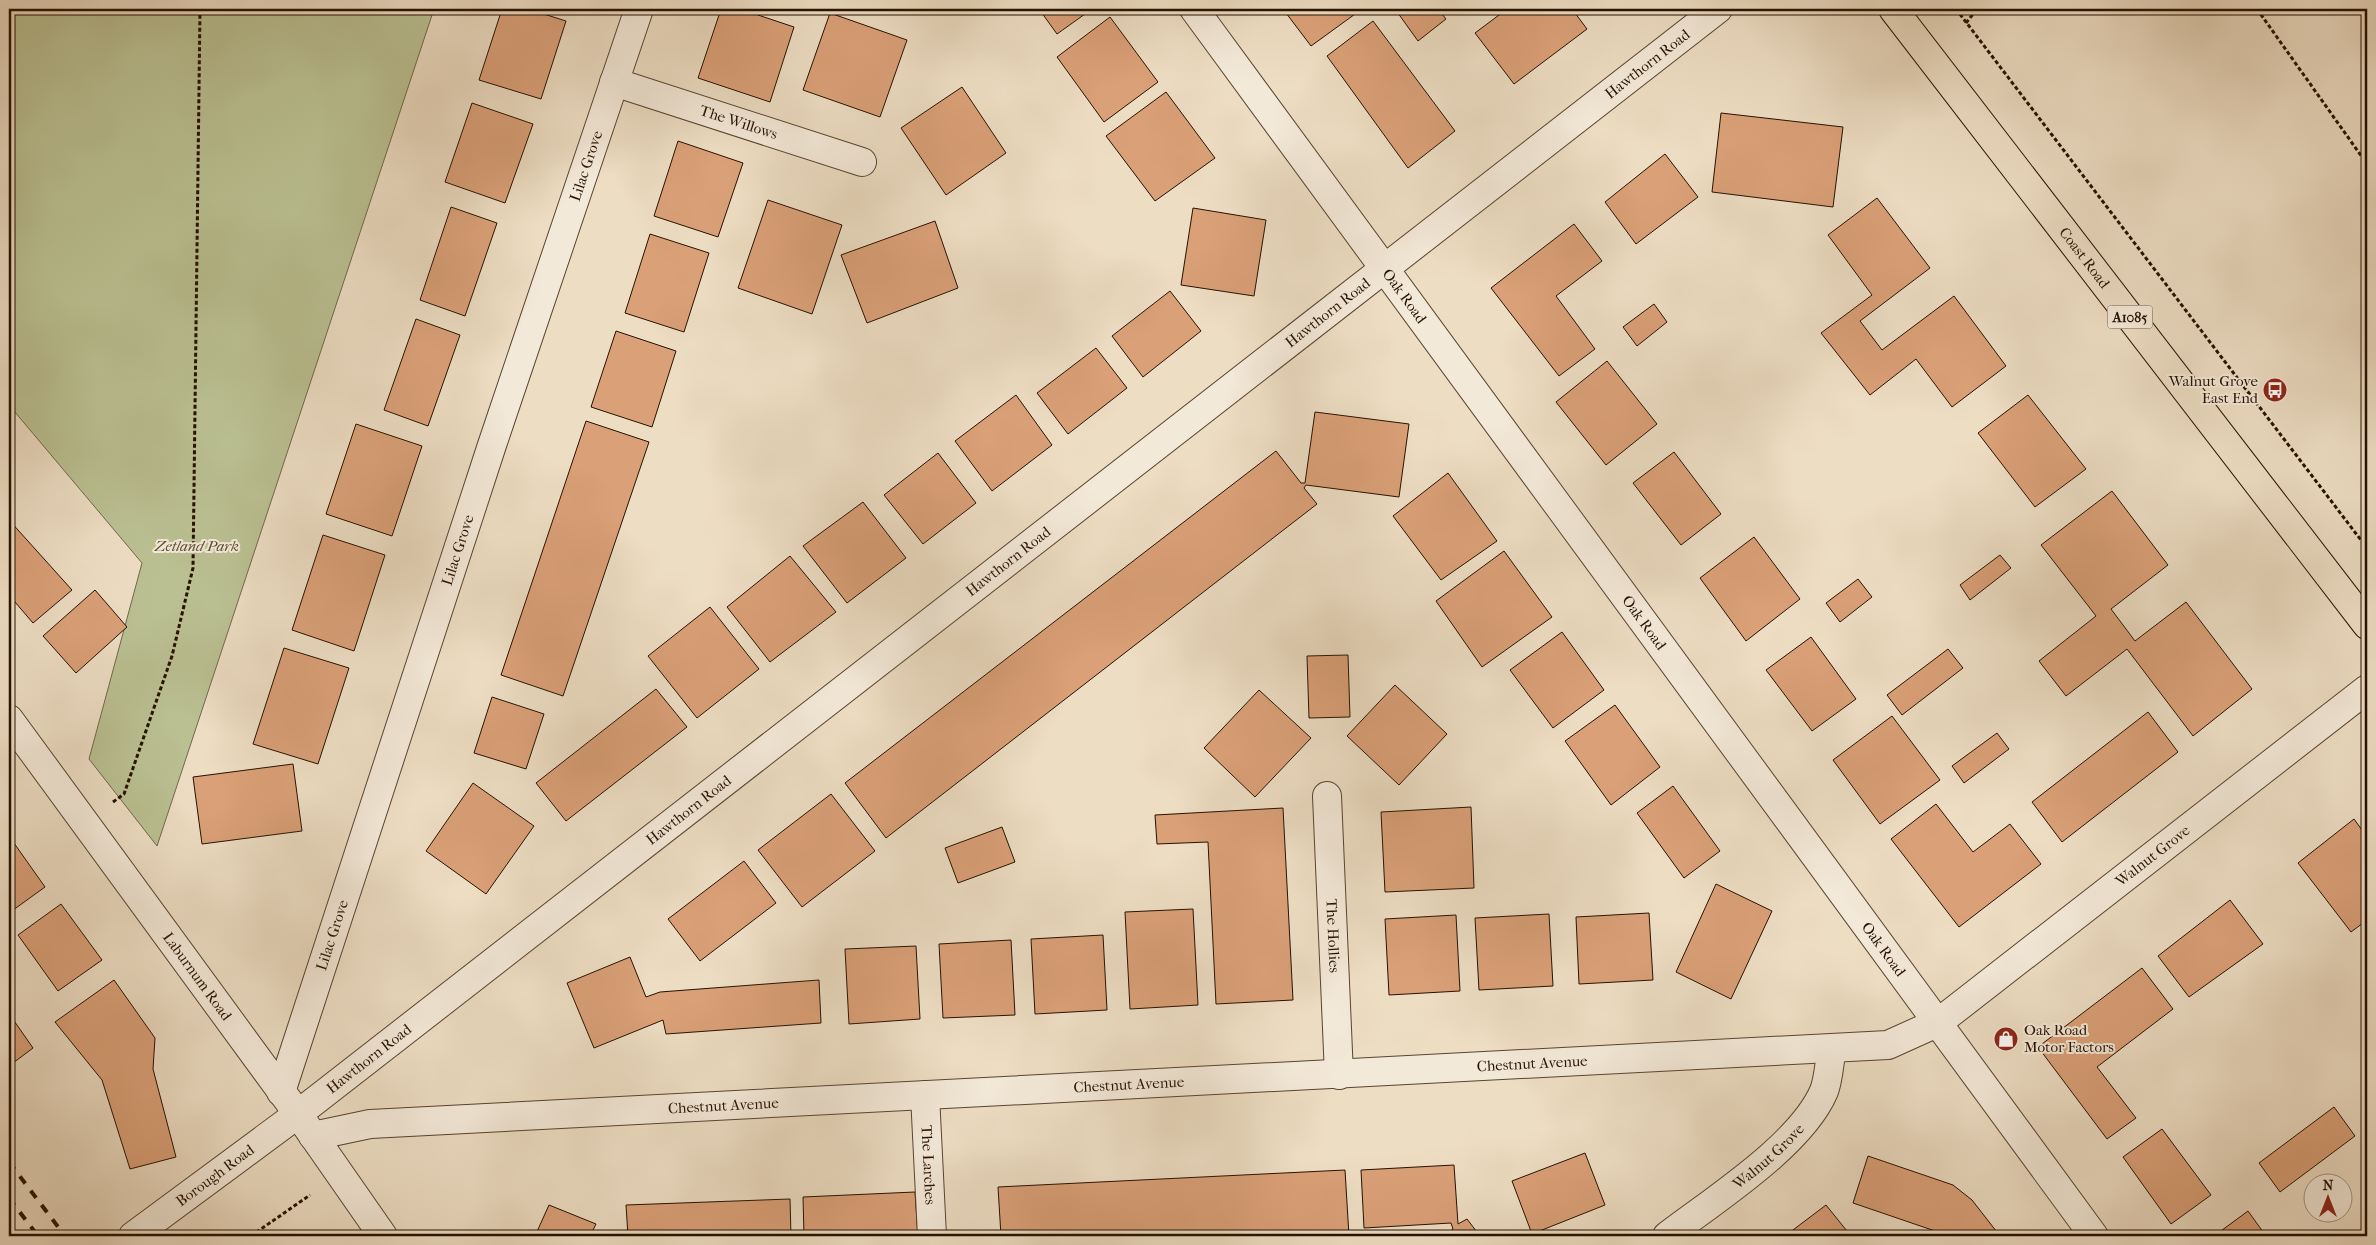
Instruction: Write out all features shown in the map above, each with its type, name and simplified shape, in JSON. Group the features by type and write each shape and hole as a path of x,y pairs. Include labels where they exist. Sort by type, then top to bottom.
{"main road":[{"name":"Coast Road","path":"1894,9 2367,625"}],"street":[{"name":"Lilac Grove","path":"281,1092 492,445 639,9"},
{"name":"Oak Road","path":"1194,9 1939,1022 2094,1236"},
{"name":"Hawthorn Road","path":"298,1114 1718,9"},
{"name":"The Willows","path":"614,82 862,162"},
{"name":"Walnut Grove","path":"1939,1022 2367,689"},
{"name":"Laburnum Road","path":"9,720 298,1114 383,1236"},
{"name":"The Hollies","path":"1327,796 1339,1075"},
{"name":"Chestnut Avenue","path":"313,1136 370,1124 1832,1049 1888,1045 1939,1022"},
{"name":"Walnut Grove","path":"1667,1236 1778,1151 1796,1131 1807,1118 1824,1090 1832,1049"},
{"name":"The Larches","path":"925,1095 932,1236"},
{"name":"Borough Road","path":"133,1236 298,1114"}],"path":[{"path":"85,822 124,794 172,656 193,568 200,9"},
{"path":"1956,9 2367,548"},
{"path":"1966,23 1977,9"},
{"path":"2257,9 2367,164"},
{"path":"251,1236 340,1174"}],"green space":[{"name":"Zetland Park","path":"9,9 434,9 157,846 89,759 142,563 9,405"}],"building":[{"path":"502,9 528,9 566,21 541,99 479,80"},
{"path":"721,9 740,9 794,27 770,102 698,78"},
{"path":"1039,9 1092,9 1057,34"},
{"path":"1283,9 1362,9 1311,46"},
{"path":"1395,9 1438,9 1446,19 1418,41"},
{"path":"1507,9 1572,9 1587,29 1514,84 1475,33"},
{"path":"830,13 907,40 880,117 803,90"},
{"path":"1110,17 1158,82 1104,122 1057,57"},
{"path":"1373,21 1455,131 1408,168 1327,56"},
{"path":"962,87 1006,153 946,195 901,128"},
{"path":"1166,92 1215,158 1155,201 1106,136"},
{"path":"472,103 533,124 505,203 445,182"},
{"path":"1721,113 1843,127 1833,207 1712,192"},
{"path":"678,141 743,163 718,237 654,216"},
{"path":"1665,154 1698,197 1636,244 1605,202"},
{"path":"1877,198 1930,268 1860,321 1882,350 1954,296 2006,366 1952,407 1916,359 1870,395 1821,333 1872,295 1828,235"},
{"path":"768,200 842,225 812,314 738,288"},
{"path":"451,207 497,223 465,316 420,300"},
{"path":"1193,208 1266,220 1254,296 1181,285"},
{"path":"935,221 958,288 867,323 841,255"},
{"path":"1574,224 1602,261 1556,296 1595,349 1559,376 1491,288"},
{"path":"650,234 709,253 684,332 625,313"},
{"path":"1170,291 1201,331 1143,377 1112,336"},
{"path":"1654,304 1667,322 1637,346 1623,327"},
{"path":"416,319 460,335 428,426 384,410"},
{"path":"616,331 676,351 652,427 591,407"},
{"path":"1096,348 1127,388 1068,434 1037,393"},
{"path":"1607,361 1657,424 1606,465 1556,402"},
{"path":"1016,395 1052,445 992,491 955,441"},
{"path":"2028,395 2086,469 2035,507 1978,433"},
{"path":"1315,412 1409,424 1399,497 1306,485 1304,488 1317,504 886,838 845,783 1276,451 1301,483 1305,483"},
{"path":"586,421 649,442 563,696 501,675"},
{"path":"356,424 422,446 392,536 326,514"},
{"path":"1674,452 1721,514 1681,545 1633,483"},
{"path":"938,453 976,503 923,544 884,495"},
{"path":"1448,473 1497,541 1441,580 1393,516"},
{"path":"2112,491 2168,565 2111,609 2135,641 2186,602 2252,689 2193,736 2127,649 2066,696 2039,661 2096,616 2041,545"},
{"path":"863,502 906,558 847,603 803,546"},
{"path":"9,520 72,590 33,623 9,595"},
{"path":"323,535 385,555 354,651 292,630"},
{"path":"1754,537 1800,599 1746,641 1700,578"},
{"path":"1504,551 1552,617 1482,667 1436,601"},
{"path":"2000,555 2011,568 1970,600 1960,585"},
{"path":"790,556 836,612 770,662 727,607"},
{"path":"1858,579 1872,597 1840,622 1826,603"},
{"path":"95,590 127,627 76,673 43,636"},
{"path":"710,607 759,669 697,718 648,656"},
{"path":"1562,632 1604,690 1553,728 1510,670"},
{"path":"1811,637 1856,699 1812,731 1766,670"},
{"path":"284,648 349,668 318,764 253,744"},
{"path":"1948,649 1963,668 1902,715 1887,695"},
{"path":"1348,655 1350,717 1309,718 1307,656"},
{"path":"1395,685 1447,734 1399,785 1347,736"},
{"path":"656,689 687,727 566,821 536,783"},
{"path":"1259,690 1311,738 1255,797 1204,748"},
{"path":"492,697 544,714 526,769 474,753"},
{"path":"1615,705 1660,767 1611,805 1565,741"},
{"path":"2148,712 2178,752 2062,842 2032,802"},
{"path":"1892,716 1940,780 1880,824 1833,760"},
{"path":"1997,733 2009,749 1964,783 1952,766"},
{"path":"293,764 302,831 202,844 193,777"},
{"path":"473,783 534,826 486,894 426,851"},
{"path":"1673,786 1720,851 1684,878 1637,813"},
{"path":"831,794 875,851 802,907 758,850"},
{"path":"1936,804 1973,852 2010,824 2041,864 1959,927 1891,839"},
{"path":"1471,807 1474,888 1385,892 1381,812"},
{"path":"1283,808 1293,1000 1216,1004 1208,842 1157,844 1155,815"},
{"path":"2354,819 2367,837 2367,920 2351,932 2298,863"},
{"path":"1002,827 1015,862 958,883 945,848"},
{"path":"9,836 45,887 9,913"},
{"path":"744,861 776,903 700,961 668,919"},
{"path":"1716,884 1772,911 1731,999 1676,972"},
{"path":"2230,900 2263,944 2189,997 2158,956"},
{"path":"61,904 102,960 58,991 18,935"},
{"path":"1193,909 1198,1005 1130,1009 1125,912"},
{"path":"1649,913 1653,980 1579,984 1576,917"},
{"path":"1549,914 1553,986 1479,990 1475,918"},
{"path":"1456,915 1460,991 1389,995 1385,919"},
{"path":"1103,935 1107,1010 1035,1014 1031,939"},
{"path":"1011,940 1015,1015 943,1018 939,944"},
{"path":"916,946 920,1019 849,1024 845,949"},
{"path":"630,957 646,997 660,992 819,980 821,1023 666,1034 663,1020 594,1048 567,983"},
{"path":"2142,968 2173,1009 2097,1067 2136,1118 2107,1139 2038,1047"},
{"path":"114,980 155,1038 153,1069 176,1157 130,1169 102,1080 55,1022"},
{"path":"9,1016 33,1048 9,1066"},
{"path":"2334,1107 2355,1136 2307,1172 2304,1172 2304,1174 2280,1192 2259,1163"},
{"path":"2162,1129 2211,1195 2171,1224 2123,1157"},
{"path":"1585,1153 1605,1205 1532,1234 1512,1181"},
{"path":"1868,1156 1953,1185 1972,1200 2000,1236 1938,1236 1938,1232 1853,1203"},
{"path":"1454,1165 1458,1224 1467,1219 1480,1236 1444,1236 1453,1229 1451,1223 1364,1228 1361,1170"},
{"path":"1345,1170 1349,1236 1001,1236 998,1187"},
{"path":"915,1192 918,1236 804,1236 803,1197"},
{"path":"790,1199 791,1236 628,1236 626,1205"},
{"path":"549,1205 596,1224 590,1236 535,1236"},
{"path":"1826,1205 1851,1236 1785,1236"},
{"path":"2248,1211 2266,1236 2214,1236"}],"railway":[{"path":"9,1162 65,1236"},
{"path":"9,1198 38,1236"}],"place":[{"name":"Walnut Grove East End","path":"2275,390"},
{"name":"Oak Road Motor Factors","path":"2006,1039"}]}
